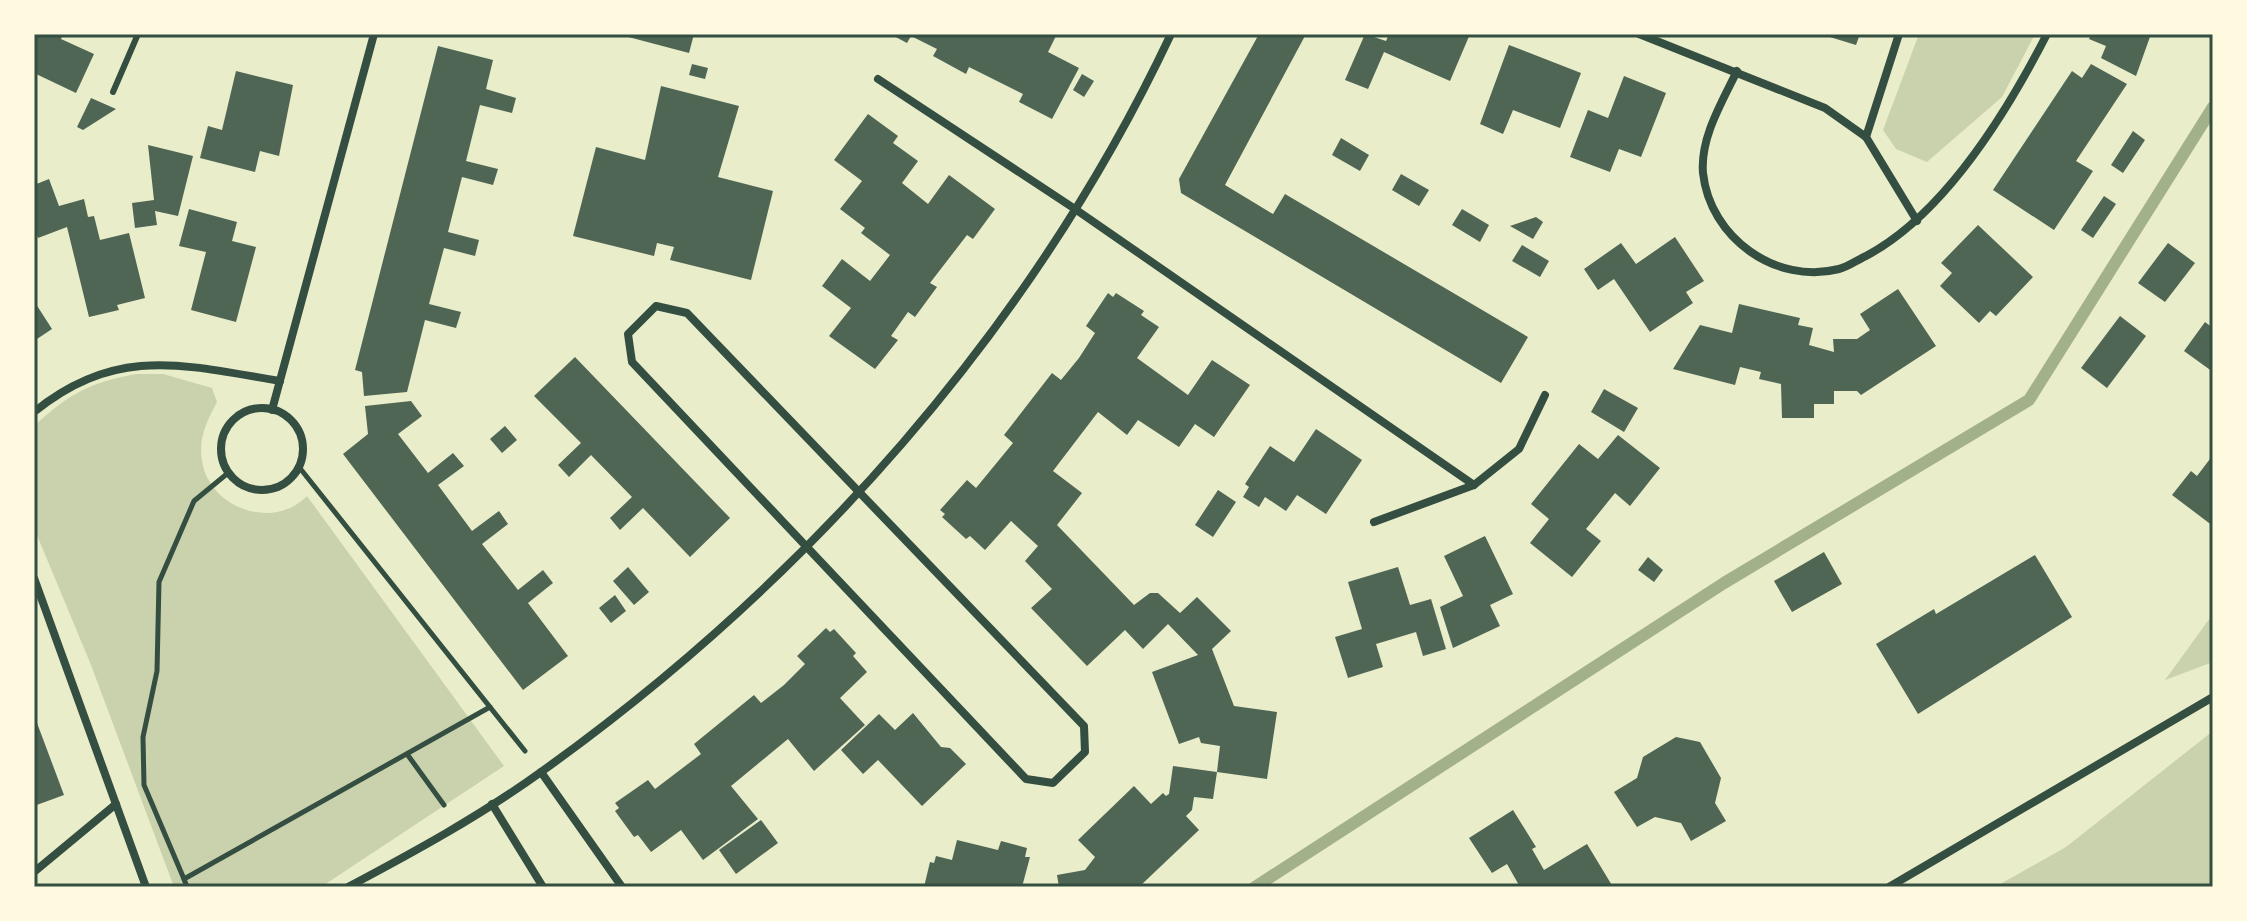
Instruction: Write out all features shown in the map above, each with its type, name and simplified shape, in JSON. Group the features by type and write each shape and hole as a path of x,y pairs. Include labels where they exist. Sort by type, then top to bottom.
{"street":[{"path":"272,410 374,34"},
{"path":"348,887 458,825 541,772 683,660 860,494 975,356 1075,209 1171,34"},
{"path":"1639,34 1825,108 1866,137 1917,221"},
{"path":"1866,137 1899,34"},
{"path":"1737,71 1711,124 1703,173 1718,220 1750,254 1793,272 1840,269 1880,248 1917,221 1966,168 2047,34"},
{"path":"878,79 1075,209 1474,485"},
{"path":"656,306 687,313 860,494 1084,726 1085,752 1053,783 1026,779 632,362 628,334 656,306"},
{"path":"34,412 60,391 98,373 139,365 184,367 280,381"},
{"path":"1374,522 1474,485 1519,449 1545,395"},
{"path":"272,410 296,425 301,439 299,467 283,485 272,489 247,488 228,473 220,450 228,426 247,411 272,410"},
{"path":"34,578 146,887"},
{"path":"1889,887 2213,697"},
{"path":"541,772 622,887"},
{"path":"34,872 116,804"},
{"path":"492,804 543,887"}],"lane":[{"path":"113,92 138,34"}],"path":[{"path":"299,467 541,772"},
{"path":"187,887 144,785 143,737 157,671 159,582 194,501 228,473"},
{"path":"184,879 490,707"},
{"path":"407,754 458,825"}],"green space":[{"path":"1919,34 2035,34 2002,97 1927,162 1896,149 1883,130"},
{"path":"137,374 163,374 212,388 217,402 204,430 201,453 207,477 217,491 229,502 261,513 277,512 307,496 504,766 321,887 174,887 91,665 34,528 34,426 81,391"},
{"path":"2213,614 2213,662 2165,680"},
{"path":"2213,731 2213,887 1995,887 2066,847"}],"building":[{"path":"34,34 63,34 61,39 94,54 76,93 34,73"},
{"path":"617,34 694,34 689,53"},
{"path":"890,34 1057,34 1048,52 1079,68 1052,119 1019,102 1023,94 969,67 966,74 933,56 937,49 911,36 907,43"},
{"path":"1259,34 1306,34 1225,185 1273,214 1285,194 1528,337 1501,383 1181,193 1179,179"},
{"path":"1365,34 1386,41 1389,34 1470,34 1450,81 1384,52 1368,89 1345,80"},
{"path":"1820,34 1860,34 1856,45"},
{"path":"2091,34 2151,34 2136,76 2101,58 2106,46 2089,39"},
{"path":"1509,45 1581,73 1560,128 1513,110 1503,134 1480,124"},
{"path":"438,46 493,60 486,89 516,98 512,113 480,105 466,161 498,169 493,185 462,177 448,232 479,240 475,256 444,248 429,304 461,312 456,328 425,320 407,392 364,396 362,372 355,370"},
{"path":"692,64 708,68 705,79 689,75"},
{"path":"2091,64 2127,84 2076,161 2093,171 2054,230 1993,190 2072,71 2082,78"},
{"path":"236,71 293,85 279,156 260,151 255,172 200,158 208,126 222,130"},
{"path":"1082,74 1094,81 1084,97 1073,90"},
{"path":"1624,76 1666,93 1641,157 1619,149 1610,172 1570,157 1588,110 1608,118"},
{"path":"661,86 739,106 718,177 773,191 751,280 670,260 674,247 657,243 654,256 573,236 596,147 645,160"},
{"path":"91,98 116,109 83,130 77,127"},
{"path":"868,114 898,136 893,143 918,161 902,183 928,204 949,175 995,209 973,239 967,235 930,283 937,287 915,317 908,312 891,336 898,340 875,369 829,336 851,308 822,286 842,259 870,281 890,255 861,233 865,228 840,209 862,181 834,160"},
{"path":"2133,131 2145,140 2123,173 2111,165"},
{"path":"1341,138 1369,155 1360,171 1332,155"},
{"path":"148,145 193,156 178,216 155,211 157,225 135,228 132,203 154,200"},
{"path":"1401,174 1429,190 1419,206 1392,190"},
{"path":"49,179 59,206 84,199 88,217 94,216 100,240 129,233 145,298 117,305 119,310 89,317 67,227 38,238 34,228 34,185"},
{"path":"2104,196 2116,204 2093,238 2081,230"},
{"path":"189,209 237,222 232,241 256,247 236,322 191,310 206,252 179,246"},
{"path":"1462,209 1489,225 1480,242 1452,225"},
{"path":"1536,217 1543,222 1533,239 1510,226"},
{"path":"1978,225 2033,277 1996,316 1990,311 1979,323 1940,286 1952,273 1941,263"},
{"path":"1675,237 1704,281 1686,292 1693,303 1650,332 1614,279 1598,290 1584,269 1621,243 1636,264"},
{"path":"2168,243 2195,263 2165,302 2138,283"},
{"path":"1522,245 1549,261 1540,277 1512,261"},
{"path":"1898,289 1936,346 1861,395 1857,391 1834,391 1834,404 1814,404 1814,418 1782,418 1781,384 1759,379 1761,372 1740,367 1735,385 1673,369 1700,325 1732,333 1739,304 1800,318 1798,325 1813,328 1809,345 1834,352 1833,339 1857,339 1870,330 1860,314"},
{"path":"1108,293 1113,297 1116,293 1144,311 1141,315 1159,327 1137,358 1188,395 1212,360 1250,385 1214,437 1195,424 1179,447 1138,420 1127,435 1098,412 1053,471 1082,493 1057,525 1134,605 1150,593 1158,593 1180,613 1197,597 1231,631 1212,649 1234,706 1277,712 1267,779 1217,772 1220,746 1201,743 1199,737 1179,744 1152,672 1198,655 1168,624 1143,649 1125,630 1087,666 1031,608 1052,589 1025,561 1038,546 1011,521 985,550 970,536 966,539 942,517 945,514 940,510 967,480 976,488 1013,443 1004,435 1052,373 1061,380 1079,358 1095,333 1086,326"},
{"path":"34,301 52,329 34,341"},
{"path":"2120,316 2146,336 2107,388 2081,368"},
{"path":"2205,322 2213,328 2213,372 2184,351"},
{"path":"575,357 730,518 690,557 643,508 620,530 610,518 632,497 591,455 569,477 558,465 581,443 534,396"},
{"path":"1604,389 1638,408 1624,432 1591,412"},
{"path":"411,401 422,416 398,434 428,473 453,453 464,466 438,485 472,531 499,511 508,524 482,544 518,590 543,570 553,583 528,603 568,656 523,690 343,454 368,434 365,406"},
{"path":"505,426 517,440 502,453 490,439"},
{"path":"1316,429 1362,460 1326,514 1297,495 1286,511 1265,497 1259,507 1243,497 1249,487 1245,484 1270,446 1294,462"},
{"path":"1618,435 1660,468 1630,506 1615,493 1586,529 1601,541 1572,577 1530,543 1549,519 1531,504 1579,444 1598,459"},
{"path":"2213,455 2213,526 2172,495 2191,471 2197,476"},
{"path":"1218,490 1236,502 1213,537 1195,525"},
{"path":"1485,536 1513,594 1490,605 1500,626 1453,648 1440,607 1463,596 1444,556"},
{"path":"1824,552 1842,584 1792,612 1774,581"},
{"path":"2035,555 2072,617 1918,714 1876,644 1934,609 1936,614"},
{"path":"1648,557 1663,570 1654,582 1638,570"},
{"path":"628,567 649,592 634,605 613,581"},
{"path":"1398,567 1410,605 1431,599 1446,649 1423,656 1416,632 1376,644 1383,667 1348,678 1335,637 1362,629 1348,582"},
{"path":"615,595 626,611 611,623 599,608"},
{"path":"826,628 830,632 834,629 856,653 853,656 867,672 840,698 865,725 814,771 788,739 731,786 758,819 703,860 681,830 651,852 638,835 634,837 615,811 619,808 615,803 648,780 655,789 701,754 694,744 754,695 761,703 784,685 805,664 797,656"},
{"path":"913,713 941,747 950,748 966,764 922,806 878,760 863,774 841,750 879,714 895,730"},
{"path":"34,715 64,795 34,806"},
{"path":"1676,737 1700,742 1721,778 1715,803 1726,821 1691,841 1681,823 1655,817 1637,827 1614,792 1637,778 1643,757"},
{"path":"1173,766 1217,772 1213,799 1194,797 1192,810 1186,816 1199,830 1139,887 1059,887 1057,875 1085,870 1095,857 1078,840 1134,786 1151,804 1163,793 1166,796 1169,794"},
{"path":"1513,810 1536,847 1532,849 1544,870 1587,844 1613,887 1520,887 1507,864 1492,873 1469,838"},
{"path":"761,820 778,843 736,874 719,850"},
{"path":"957,840 998,850 1001,841 1027,848 1025,857 1030,857 1022,887 924,887 930,862 934,863 936,856 952,860"}],"waterway":[{"path":"1255,887 1724,583 2029,400 2213,107"}]}
